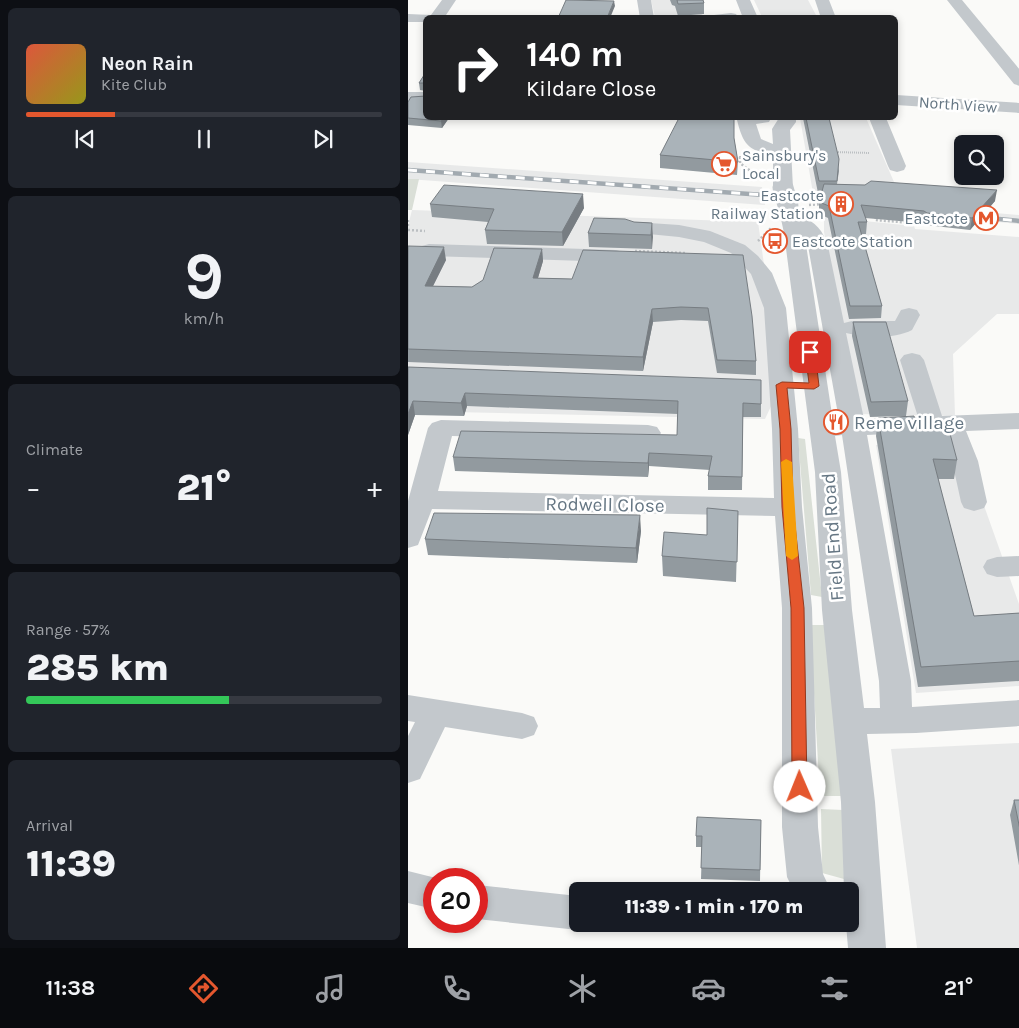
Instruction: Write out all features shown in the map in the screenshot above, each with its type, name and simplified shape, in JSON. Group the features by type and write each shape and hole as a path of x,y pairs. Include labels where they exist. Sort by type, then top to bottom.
{"street":[{"path":"438,15 449,0"},
{"path":"644,0 646,15"},
{"path":"822,0 828,15"},
{"path":"954,0 1017,75"},
{"path":"726,14 743,2 750,15"},
{"path":"408,18 423,18"},
{"path":"408,97 423,97"},
{"name":"North View","path":"898,100 1020,108"},
{"path":"746,120 750,140 753,143 768,149 783,151"},
{"name":"Field End Road","path":"766,120 770,124 784,123 782,172 791,205 832,518 836,610 858,802 860,928"},
{"path":"878,120 894,159"},
{"path":"429,250 633,257"},
{"path":"710,259 751,260 761,273 775,308 785,429 788,507 797,608 800,827 809,882"},
{"path":"770,295 801,290"},
{"path":"833,327 853,427 895,681 897,719"},
{"path":"776,334 807,331"},
{"path":"912,360 942,425 965,461 974,502"},
{"path":"757,384 814,386"},
{"path":"785,429 1020,421"},
{"path":"408,538 422,500 441,428 648,433"},
{"name":"Rodwell Close","path":"422,500 788,507"},
{"path":"797,608 836,610"},
{"path":"408,769 421,711 522,726"},
{"path":"849,721 1020,713"},
{"path":"408,887 423,890"},
{"path":"488,903 569,912"}],"lane":[{"path":"791,205 802,222 813,231 818,246 833,327"},
{"path":"635,228 679,231 710,237 738,249 751,260"},
{"path":"807,331 833,327 875,329 902,326 908,322 909,315"}],"path":[{"path":"828,152 894,159"},
{"path":"791,205 831,204"},
{"path":"877,214 875,220 924,224 927,215"},
{"path":"408,220 408,226"}],"shaded area":[{"path":"651,0 696,0 702,15 655,15"},
{"path":"754,0 808,0 816,15 761,15"},
{"path":"800,120 867,120 898,191 865,194 813,193"},
{"path":"408,162 762,187 765,205 408,179"},
{"path":"408,179 419,179 412,210 408,210"},
{"path":"881,203 1019,215 1019,224 879,210"},
{"path":"412,210 758,222 781,385 765,419 408,411 408,226"},
{"path":"824,217 914,226 915,229 1019,237 1019,314 997,314 953,354 955,416 856,414 824,232"},
{"path":"798,438 805,439 822,597 811,595"},
{"path":"961,441 1019,604 1019,686 916,693 876,445"},
{"path":"810,625 825,625 842,796 820,796"},
{"path":"1019,743 1019,948 917,948 891,749"},
{"path":"821,809 843,810 844,879 822,873"}],"building":[{"path":"566,0 614,1 608,15 559,15"},
{"path":"677,0 703,0 704,3 678,4"},
{"path":"423,96 423,119 408,118 408,102 411,97"},
{"path":"678,120 734,120 734,138 738,162 660,155"},
{"path":"806,120 829,120 839,159 837,181 819,181"},
{"path":"871,181 997,190 972,218 861,205 867,222 858,222 882,306 850,306 829,206 819,202 824,184 865,185"},
{"path":"444,185 583,194 562,232 485,230 494,209 430,204"},
{"path":"594,218 625,219 634,222 652,223 651,235 588,233"},
{"path":"408,246 444,247 425,286 472,287 483,280 494,248 542,249 533,278 572,279 583,250 743,255 752,316 756,361 717,360 708,308 681,307 652,309 643,357 408,349"},
{"path":"853,322 886,322 908,401 871,402"},
{"path":"408,367 761,380 761,404 743,403 742,477 708,476 712,456 649,453 648,463 453,457 461,431 677,435 678,401 465,393 461,403 413,401 408,414"},
{"path":"914,416 918,430 949,430 957,460 933,459 974,616 1020,613 1020,661 921,667 878,418"},
{"path":"707,508 738,511 737,562 662,556 664,532 707,535"},
{"path":"434,513 640,515 636,548 425,539"},
{"path":"1014,800 1020,800 1020,830"},
{"path":"697,817 761,820 760,870 701,868 702,836 696,836"}],"railway":[{"path":"408,170 765,195"},
{"path":"967,216 1020,221"}],"slow traffic":[{"path":"786,462 792,556"}],"place":[{"name":"Sainsbury's Local","path":"724,164"},
{"name":"Eastcote Railway Station","path":"841,204"},
{"name":"Eastcote","path":"986,218"},
{"name":"Eastcote Station","path":"775,241"},
{"name":"Reme village","path":"836,422"}],"route":[{"path":"800,787 797,608 788,507 782,385 814,386 810,352"}]}
